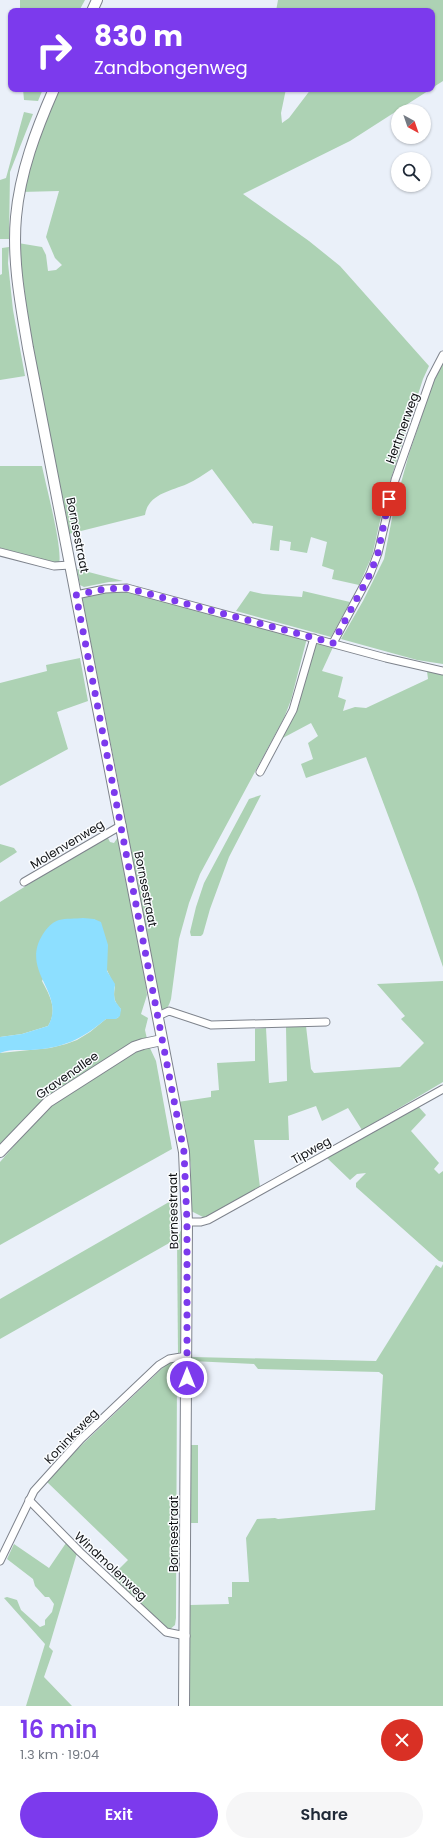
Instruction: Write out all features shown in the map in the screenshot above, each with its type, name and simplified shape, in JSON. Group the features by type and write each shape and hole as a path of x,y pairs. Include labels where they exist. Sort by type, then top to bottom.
{"street":[{"name":"Bornsestraat","path":"53,92 38,126 23,175 16,219 16,245 20,296 28,348 122,824 184,1152 187,1222 186,1636 184,1706"},
{"name":"Hertmerweg","path":"333,643 370,574 378,553 395,480 431,378 443,355"},
{"path":"0,552 54,566 70,565"},
{"path":"76,595 105,589 127,588 386,658 443,671"},
{"path":"260,772 293,710 314,638"},
{"name":"Molenvenweg","path":"24,882 122,824"},
{"path":"158,1016 169,1011 211,1025 326,1022"},
{"name":"Gravenallee","path":"0,1152 48,1102 134,1047 162,1040"},
{"name":"Tipweg","path":"187,1222 201,1222 208,1220 443,1089"},
{"name":"Koninksweg","path":"0,1561 34,1491 81,1439 159,1365 169,1359 187,1356"},
{"name":"Windmolenweg","path":"29,1500 80,1552 166,1632 186,1636"}],"green space":[{"path":"20,0 85,0 81,8 20,8"},
{"path":"278,0 443,0 443,81 435,86 435,8 277,8"},
{"path":"23,92 42,92 38,101 24,100"},
{"path":"58,92 285,92 281,113 282,123 289,118 309,92 426,92 408,104 391,104 391,115 350,141 243,194 309,241 340,266 429,366 423,379 387,491 372,556 359,585 332,579 334,570 322,566 327,542 311,537 307,553 290,550 291,542 280,540 279,551 270,550 273,526 253,524 212,469 197,479 167,491 155,498 147,508 145,515 69,534 32,347 18,243 42,247 46,255 48,271 56,270 62,265 55,258 46,237 59,191 21,192 31,156"},
{"path":"24,112 33,114 10,172 9,239 0,239 0,180 6,178"},
{"path":"9,247 8,263 13,310 25,376 0,380 0,275 2,274 2,248"},
{"path":"443,363 443,664 417,660 341,639 363,601 384,559 394,508 409,454 433,383"},
{"path":"0,466 42,466 59,545 59,564 0,548"},
{"path":"77,569 123,581 84,587 80,585"},
{"path":"118,588 307,638 291,700 284,718 200,874 189,903 179,939 171,999 168,1007 163,1010 161,1010 118,802 122,801 82,598 88,595"},
{"path":"250,591 263,594 302,597 303,591 350,602 331,637 236,611"},
{"path":"316,640 334,645 322,671 343,677 338,697 346,700 343,711 355,707 366,708 428,679 427,671 443,675 443,967 417,892 366,757 306,778 301,764 313,759 308,743 318,736 311,723 279,740"},
{"path":"80,658 88,701 57,712 68,749 0,786 0,683 47,671 46,665"},
{"path":"261,795 229,857 210,909 203,934 201,936 191,936 190,932 196,907 204,883 249,799"},
{"path":"120,834 139,929 147,995 141,1014 148,1018 145,1030 147,1039 44,1101 0,1150 0,1053 50,1048 77,1040 106,1019 118,1018 121,1009 115,1001 115,987 106,968 107,945 94,919 72,919 42,981 48,992 53,1009 48,1026 22,1034 0,1037 0,902 107,836 110,842 114,843"},
{"path":"0,844 14,848 17,852 0,863"},
{"path":"443,981 443,1082 362,1130 348,1108 322,1121 316,1106 288,1116 289,1140 254,1140 260,1187 205,1218 191,1211 191,1167 184,1118 178,1102 211,1097 211,1091 219,1090 217,1063 255,1061 255,1029 266,1028 269,1083 287,1081 286,1027 306,1026 311,1069 314,1073 400,1067 424,1043 401,1019 405,1016 377,984"},
{"path":"149,1046 156,1061 172,1149 0,1245 0,1162 46,1109 136,1050"},
{"path":"417,1105 426,1115 411,1131 439,1163 434,1169 439,1174 443,1171 443,1262 439,1261 356,1187 356,1183 366,1173 357,1174 350,1180 326,1157"},
{"path":"176,1198 175,1225 171,1235 171,1242 0,1339 0,1299"},
{"path":"184,1223 183,1349 178,1354 177,1239"},
{"path":"443,1264 443,1706 189,1706 190,1605 229,1604 228,1597 232,1597 232,1582 249,1582 246,1538 257,1519 278,1519 375,1510 383,1375 379,1372 258,1369 254,1364 192,1361 192,1357 376,1361 436,1265 441,1268"},
{"path":"172,1359 177,1372 176,1618 175,1625 169,1630 112,1576 128,1560 46,1481"},
{"path":"191,1445 198,1445 198,1523 190,1523"},
{"path":"66,1543 77,1553 49,1647 53,1651 44,1677 72,1706 26,1706 45,1644 4,1598 7,1597 17,1600 21,1610 40,1627 45,1625 45,1620 52,1612 54,1604 49,1597 45,1597 35,1586 33,1579 7,1559 14,1544 49,1568"}],"water":[{"path":"62,919 94,919 101,922 108,945 107,971 115,984 115,1001 121,1009 120,1016 116,1019 106,1019 80,1038 62,1045 42,1049 11,1050 0,1053 0,1037 22,1034 48,1026 52,1014 52,1003 36,960 37,948 43,934 54,922"}],"route":[{"path":"187,1378 187,1222 184,1152 130,875 122,824 76,595 105,589 127,588 333,643 370,574 378,553 389,499"}]}
